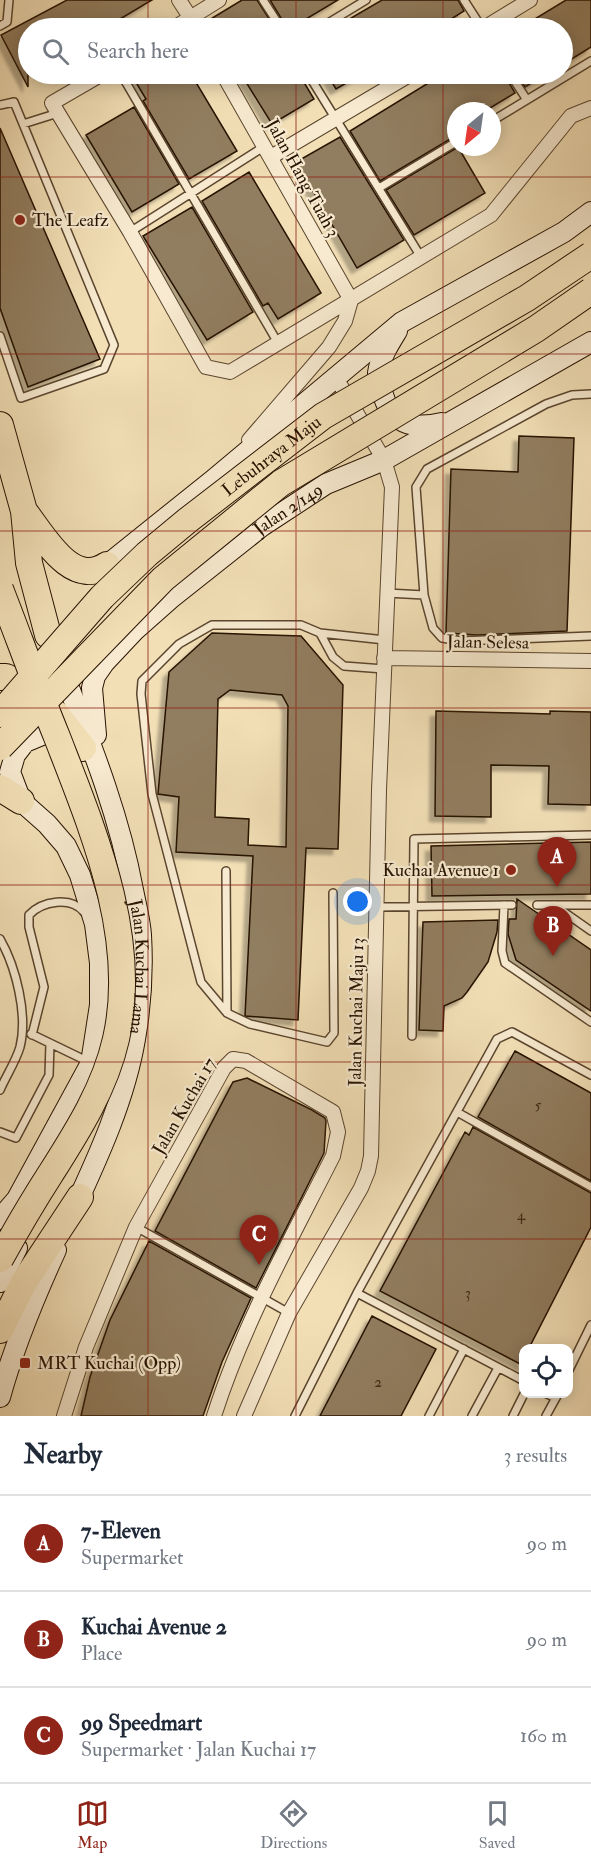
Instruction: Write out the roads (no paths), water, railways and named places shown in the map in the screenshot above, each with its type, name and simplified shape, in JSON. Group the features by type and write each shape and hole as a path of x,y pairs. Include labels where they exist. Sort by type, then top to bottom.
{"highway":[{"name":"Lebuhraya Maju","path":"0,714 102,597 147,554 188,520 323,416 527,298 591,255"},
{"name":"Lebuhraya Maju","path":"0,747 164,579 281,483 536,329 591,291"},
{"path":"0,424 24,511 29,563 48,635"},
{"path":"24,511 61,560 86,572 98,571 107,565"},
{"path":"0,590 9,599 17,595 29,563"},
{"path":"0,590 102,858 115,911 122,998 116,1040 101,1083 84,1120 0,1259"},
{"path":"0,677 6,677 37,694 91,757"},
{"path":"0,1330 24,1282 80,1197"}],"main road":[{"path":"107,565 213,480 402,321 564,232 591,212"},
{"path":"402,321 384,352 378,375 383,398 396,418 408,424 427,427 454,421"},
{"name":"Jalan 2/149","path":"91,757 92,688 95,676 135,630 171,599 262,525 326,484 384,460 591,342"},
{"name":"Jalan Kuchai Lama","path":"0,1397 23,1324 102,1146 123,1088 135,1040 141,993 141,933 128,862 48,635"},
{"path":"10,795 10,772 15,755 25,742 44,734 61,735 91,757"},
{"name":"Jalan Kuchai Lama","path":"0,1219 17,1199 91,1063 100,1005 100,963 95,924 80,875 66,846 48,824 10,795"},
{"path":"0,1281 63,1161 82,1103 91,1063"}],"street":[{"path":"179,0 191,18"},
{"path":"199,18 219,0"},
{"path":"500,18 530,0"},
{"path":"85,84 52,104 130,232 206,367 230,372 491,215 571,116 591,108"},
{"name":"Jalan Hang Tuah 3","path":"229,84 351,300"},
{"path":"268,151 337,119 395,84"},
{"path":"213,480 253,437 329,347 345,321 351,300"},
{"name":"Jalan Kuchai Maju 13","path":"244,1416 289,1313 361,1188 371,1156 379,790 392,487 384,460 335,376"},
{"name":"Jalan Selesa","path":"384,664 591,661"},
{"name":"Jalan Kuchai 17","path":"64,1416 86,1347 136,1227 224,1068 233,1059 246,1061 333,1112 338,1132 333,1156 261,1298 228,1374 214,1416"}],"lane":[{"path":"0,26 7,22 9,0"},
{"path":"263,0 274,18"},
{"path":"336,18 366,0"},
{"path":"464,0 476,18"},
{"path":"573,72 591,61"},
{"path":"127,84 279,343"},
{"path":"314,84 422,257"},
{"path":"517,84 527,100"},
{"path":"501,116 553,84"},
{"path":"0,105 14,102 114,345 104,369 21,398 0,336"},
{"path":"23,124 58,113"},
{"path":"379,188 447,147"},
{"path":"130,232 191,194 268,151"},
{"path":"591,394 572,395 546,404 427,469 416,487 424,595 433,628 442,638 461,641 591,636"},
{"path":"387,593 424,595"},
{"path":"333,893 334,1033 327,1042 250,1024 227,1013 201,982 152,794 141,694 142,681 179,644 212,625 301,625 320,633 385,640"},
{"path":"320,633 333,657 344,666 384,664"},
{"path":"412,1036 414,839 591,835"},
{"path":"226,871 227,1013"},
{"path":"32,1035 44,987 29,927 29,915 37,907 62,902 79,905 95,924"},
{"path":"377,907 508,905 501,951 505,963 591,1022"},
{"path":"537,905 591,905"},
{"path":"554,905 591,931"},
{"path":"0,939 18,985 22,1030 20,1048 0,1090"},
{"path":"22,1030 91,1063"},
{"path":"295,1416 357,1293 497,1039 513,1032 591,1075"},
{"path":"0,1132 16,1138 49,1075 50,1043"},
{"path":"457,1112 591,1187"},
{"path":"136,1227 289,1313"},
{"path":"357,1293 519,1378"},
{"path":"573,1362 591,1325"},
{"path":"429,1416 464,1349"},
{"path":"472,1416 498,1368"},
{"path":"513,1416 522,1398"},
{"path":"546,1416 556,1398"}],"place":[{"name":"The Leafz","path":"20,220"},
{"name":"Kuchai Avenue 1","path":"511,870"},
{"name":"7-Eleven","path":"557,887"},
{"name":"Kuchai Avenue 2","path":"553,956"},
{"name":"99 Speedmart","path":"259,1265"},
{"name":"MRT Kuchai (Opp)","path":"25,1363"}]}
